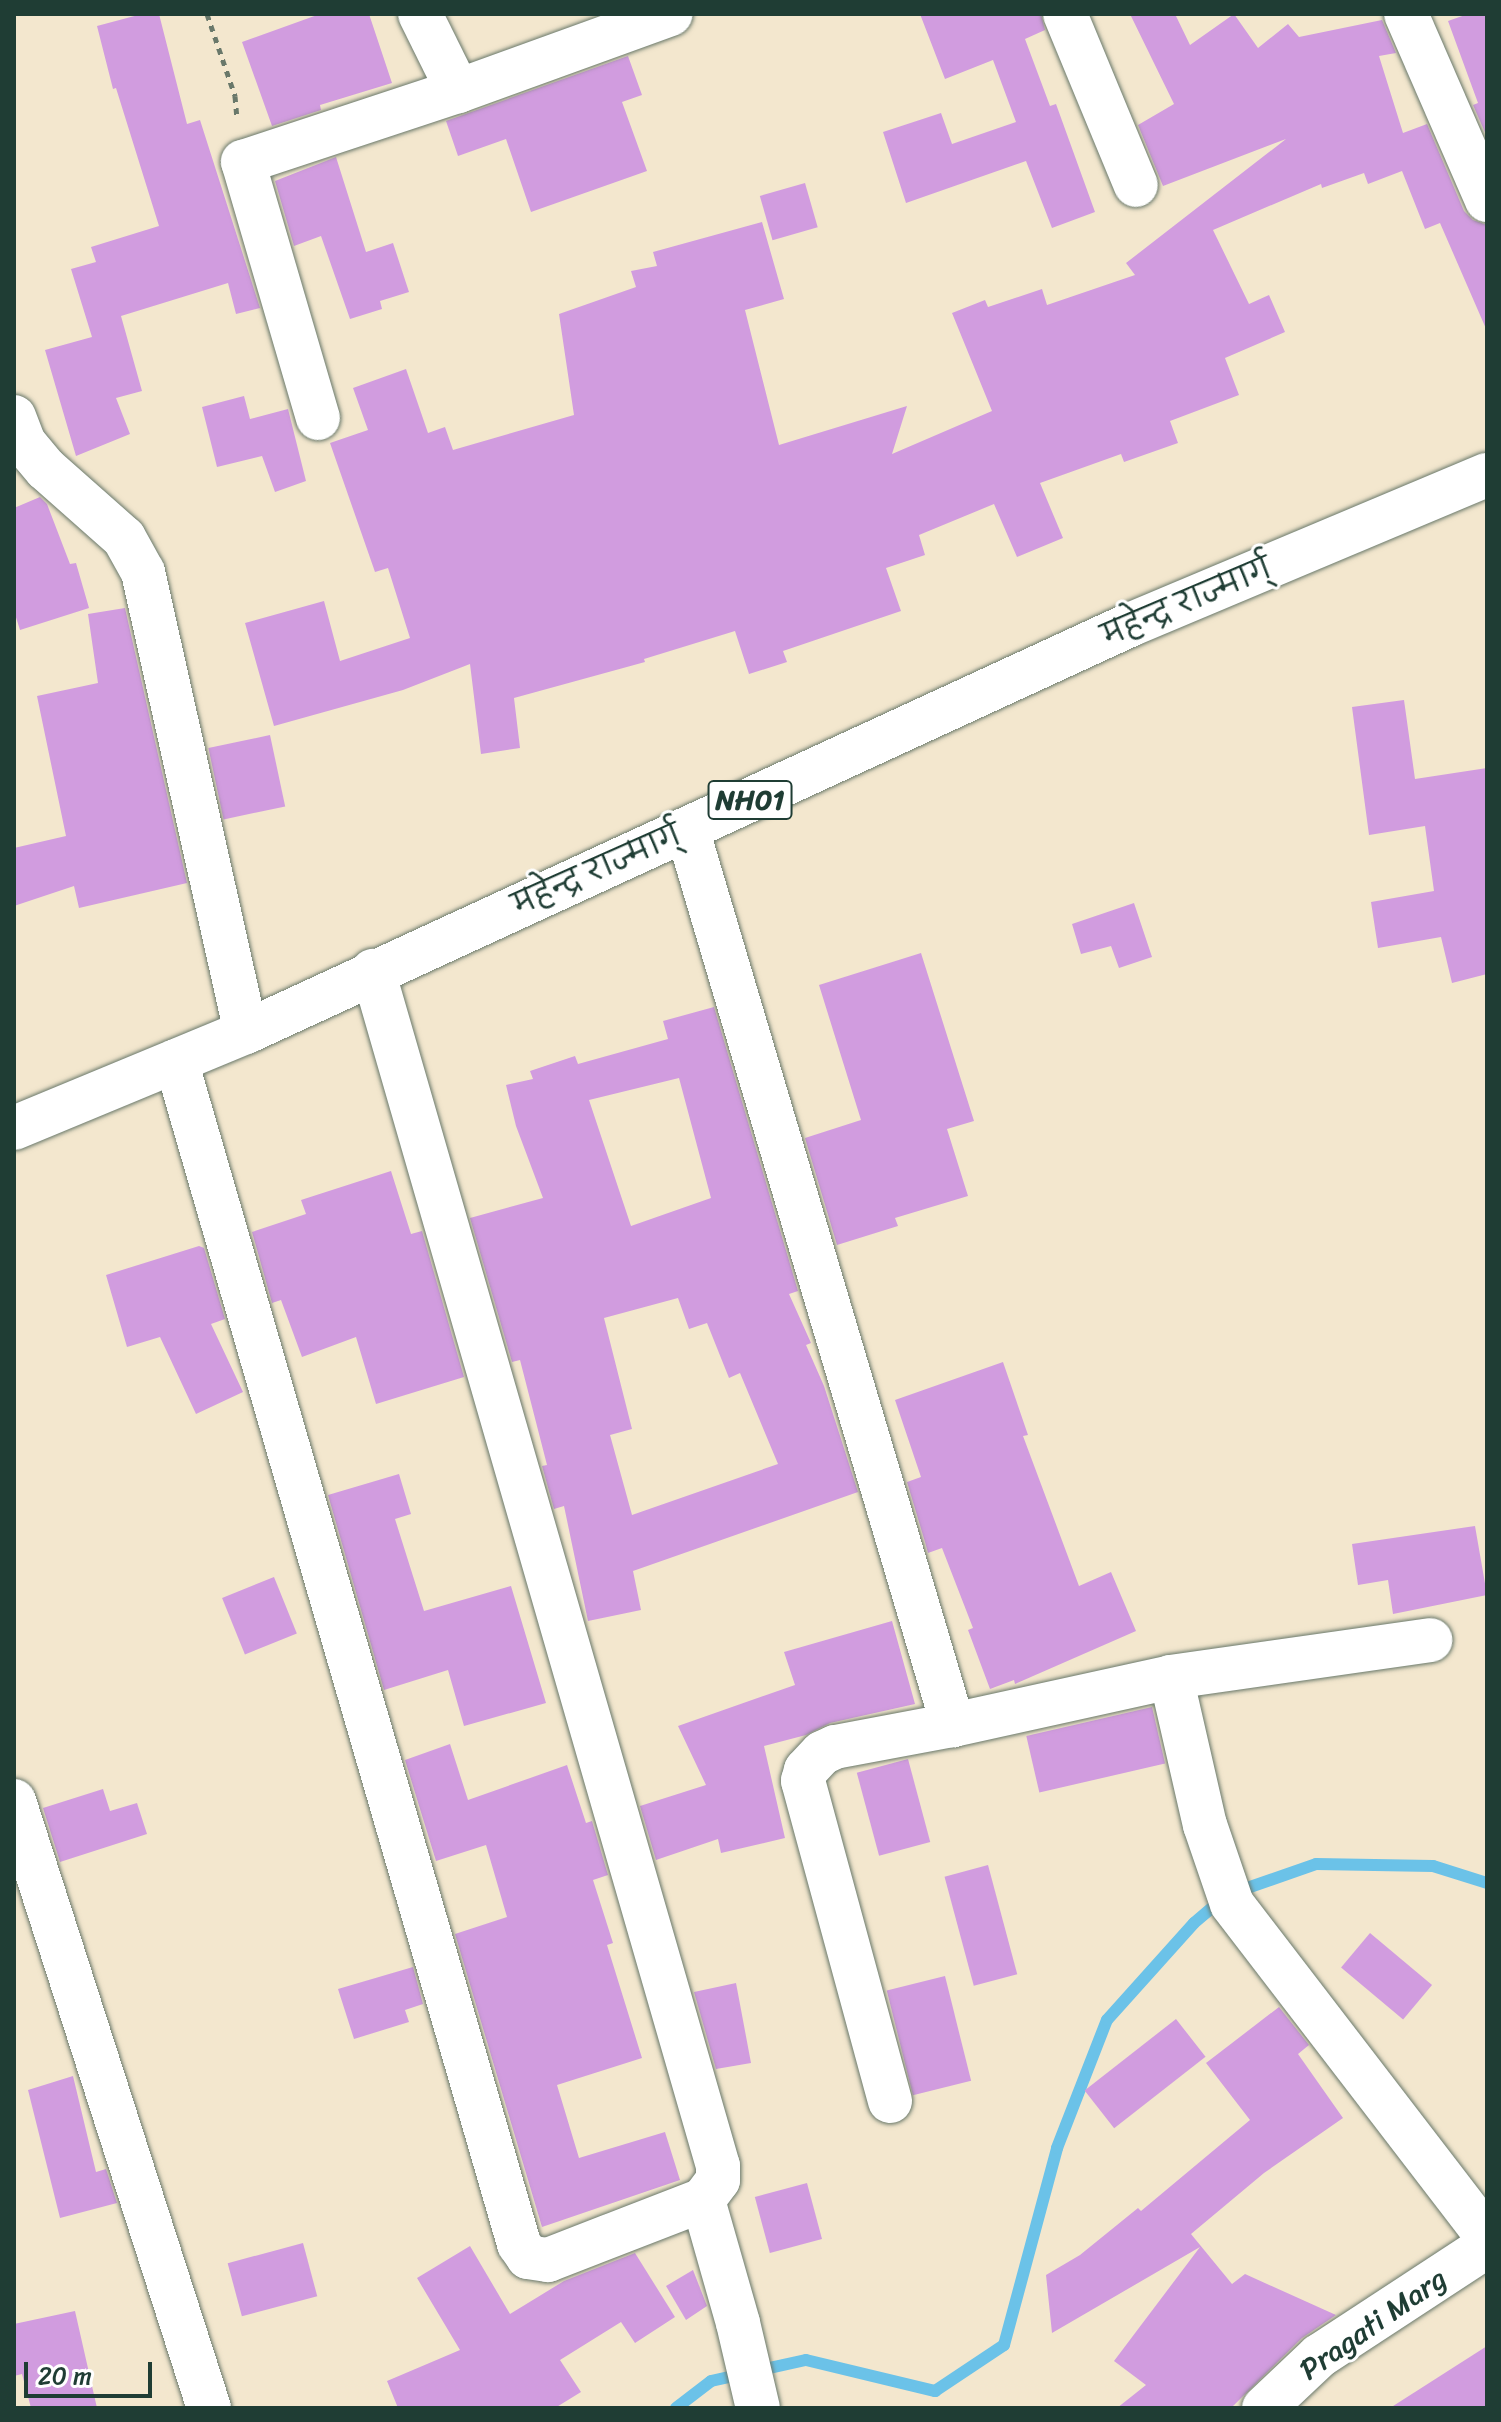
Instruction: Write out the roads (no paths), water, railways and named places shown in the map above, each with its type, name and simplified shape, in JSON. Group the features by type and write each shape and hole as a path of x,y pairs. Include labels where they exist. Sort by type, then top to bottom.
{"main road":[{"path":"420,14 458,91"},
{"path":"318,418 243,162 458,91 671,14"},
{"path":"1065,14 1136,185"},
{"path":"1406,14 1487,200"},
{"path":"14,417 24,443 46,469 124,538 143,572 246,1032"},
{"name":"महेन्द्र राज्मार्ग्","path":"14,1128 246,1032 1132,624 1487,475"},
{"path":"687,829 953,1725"},
{"path":"176,1061 519,2244 528,2257 548,2260 703,2200 718,2180 718,2166 373,971"},
{"path":"890,2101 803,1781 813,1761 835,1747 953,1725 1171,1677 1430,1640"},
{"path":"1171,1677 1205,1825 1232,1904 1487,2236"},
{"path":"14,1801 209,2408"},
{"path":"703,2200 758,2408"},
{"name":"Pragati Marg","path":"1264,2408 1319,2356 1487,2246"}],"waterway":[{"path":"676,2408 711,2381 806,2360 935,2391 1004,2345 1057,2148 1107,2020 1194,1923 1227,1895 1316,1864 1433,1866 1487,1883"}]}
